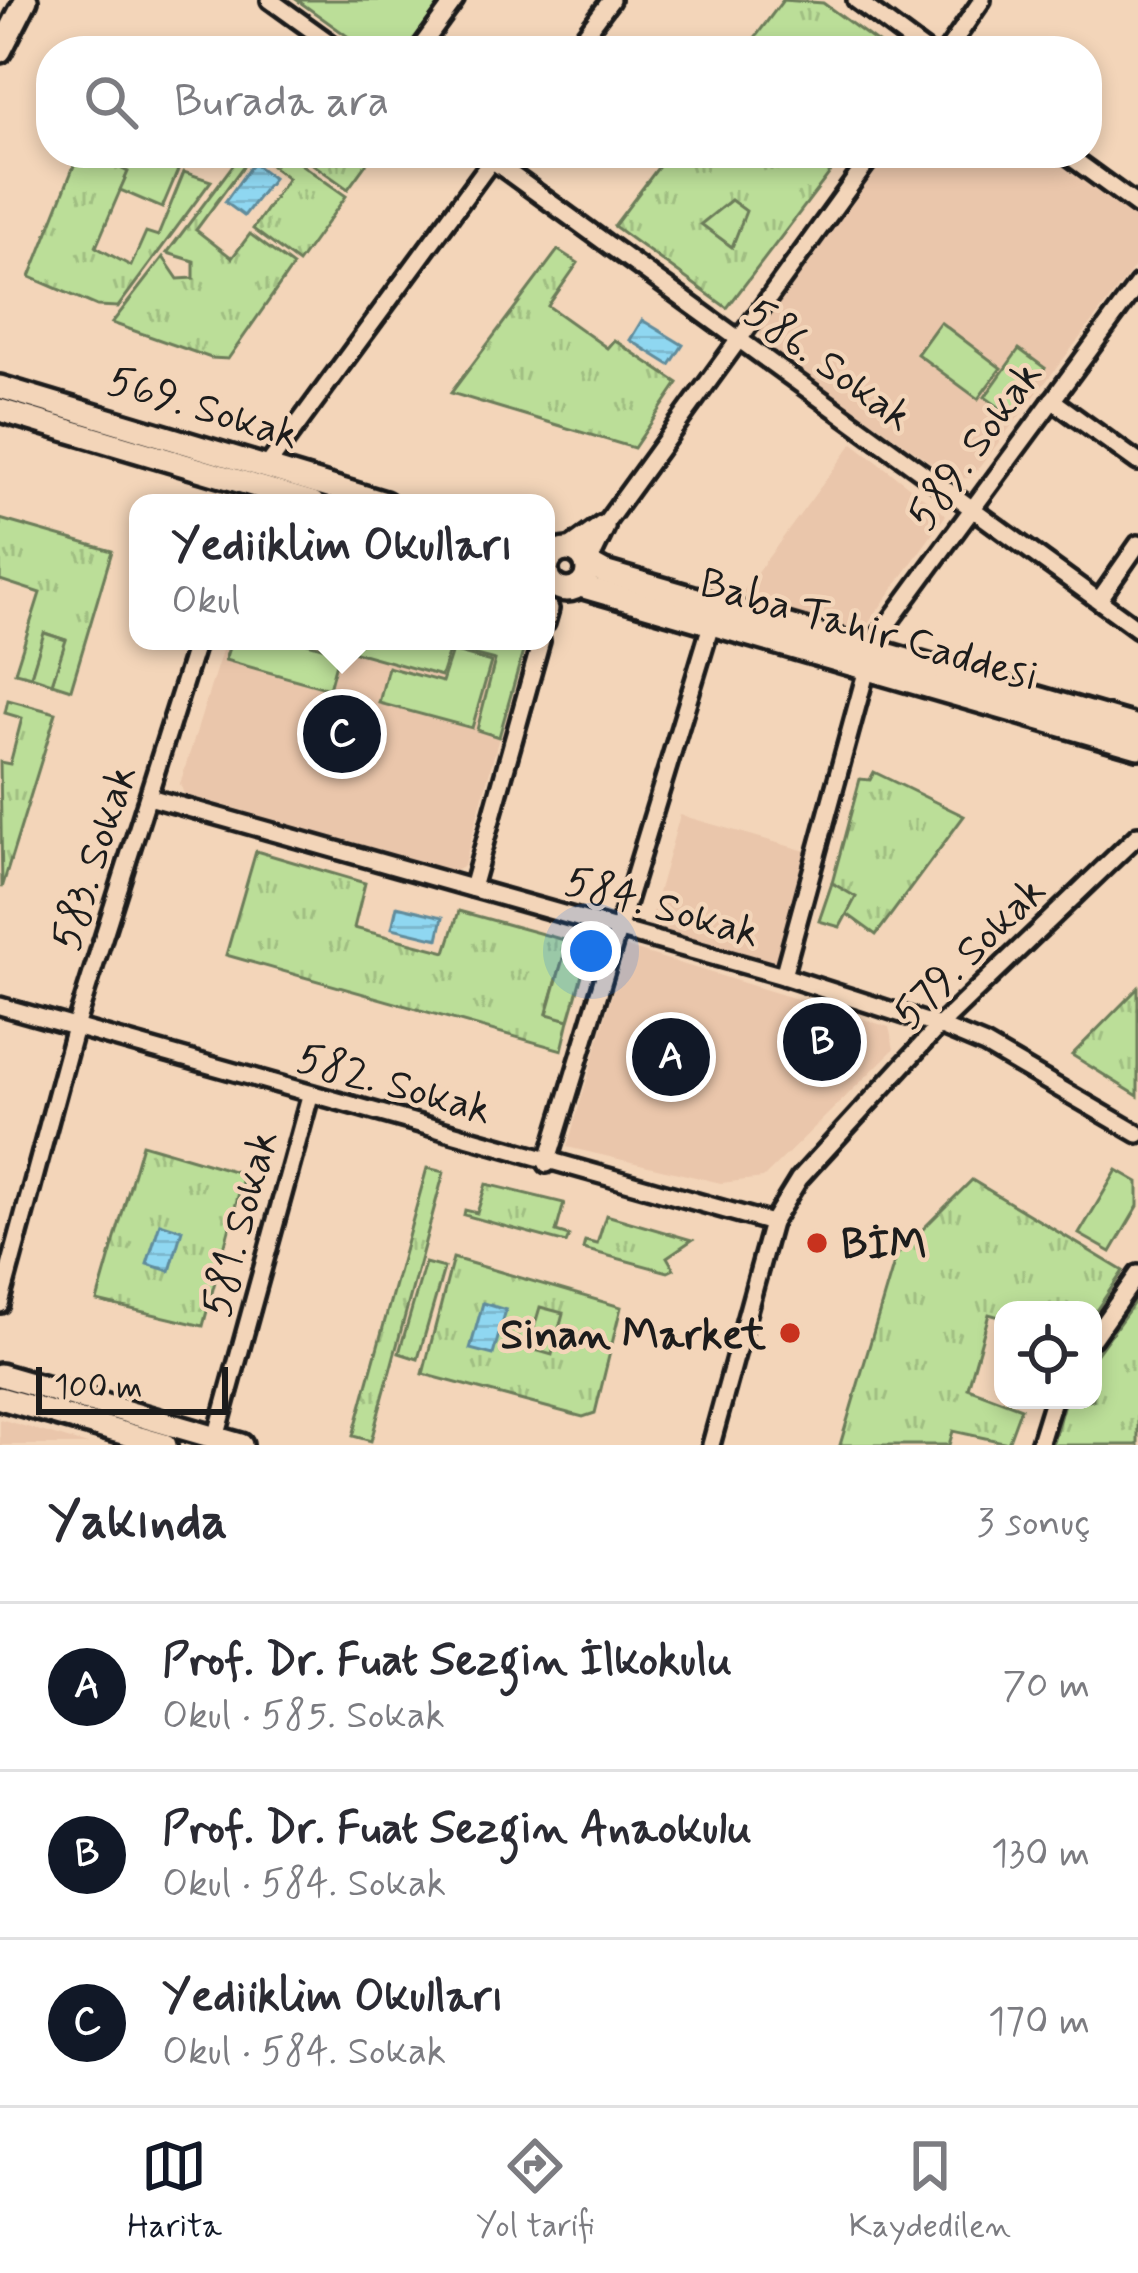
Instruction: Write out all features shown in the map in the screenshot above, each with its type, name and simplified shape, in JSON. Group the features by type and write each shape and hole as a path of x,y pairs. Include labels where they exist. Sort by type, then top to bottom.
{"street":[{"path":"0,51 26,0"},
{"path":"270,0 320,36"},
{"path":"429,36 455,0"},
{"path":"584,36 611,0"},
{"path":"856,0 905,36"},
{"path":"957,36 982,0"},
{"path":"268,465 481,168"},
{"name":"586. Sokak","path":"507,168 1138,629"},
{"path":"561,584 587,575 565,554 603,527 863,168"},
{"path":"1086,168 1138,206"},
{"name":"589. Sokak","path":"783,976 869,659 969,508 1138,284"},
{"name":"569. Sokak","path":"0,386 357,494"},
{"path":"1052,400 1138,462"},
{"path":"0,410 246,493"},
{"path":"1099,601 1138,544"},
{"name":"Baba Tahir Caddesi","path":"565,554 1138,747"},
{"name":"Baba Tahir Caddesi","path":"561,584 711,625 869,659 1138,727"},
{"path":"548,1164 711,625"},
{"name":"583. Sokak","path":"0,1304 75,1028 194,650"},
{"path":"472,888 538,650"},
{"name":"584. Sokak","path":"148,797 783,976 938,1026 986,1045 1138,1134"},
{"name":"579. Sokak","path":"711,1445 772,1223 799,1179 938,1026 1138,835"},
{"name":"582. Sokak","path":"0,1006 548,1164 772,1223"},
{"name":"581. Sokak","path":"216,1438 310,1096"},
{"path":"1102,1325 1138,1274"},
{"path":"0,1375 241,1445"},
{"path":"0,1398 165,1445"},
{"path":"1039,1445 1051,1409"}],"shaded area":[{"path":"876,168 1065,168 1138,221 1138,263 971,478 954,479 761,342 760,331"},
{"path":"853,443 946,515 860,635 742,593"},
{"path":"222,650 348,650 441,676 449,650 496,660 478,730 499,737 464,866 455,871 184,794 180,784"},
{"path":"680,815 809,852 775,963 649,925"},
{"path":"626,947 889,1027 894,1049 763,1178 721,1183 567,1147"},
{"path":"0,1419 88,1445 0,1445"}],"green space":[{"path":"297,0 443,0 418,36 347,36"},
{"path":"783,0 823,3 868,36 756,36"},
{"path":"73,168 128,172 96,247 131,266 146,232 158,236 184,172 211,181 118,307 97,306 30,277"},
{"path":"121,168 178,170 162,208 120,190 128,172"},
{"path":"231,168 242,168 196,230 232,258 250,234 293,266 228,359 211,358 112,323 163,257 178,279 194,278 194,261 167,253"},
{"path":"275,168 306,168 346,196 298,263 253,229 288,178"},
{"path":"318,168 363,168 348,189"},
{"path":"658,168 834,168 727,308 614,226"},
{"path":"731,200 746,211 732,247 701,224"},
{"path":"558,250 578,263 548,306 607,348 614,340 678,383 634,448 451,393"},
{"path":"940,322 1001,368 978,399 917,354"},
{"path":"1019,349 1045,368 1010,415 985,397"},
{"path":"0,519 112,551 71,689 52,683 65,640 45,633 31,676 15,672 40,593 0,580"},
{"path":"44,633 66,640 52,683 31,676"},
{"path":"228,650 339,652 329,689 225,660"},
{"path":"348,650 449,650 441,676"},
{"path":"458,650 523,650 499,737 477,730 495,660"},
{"path":"452,651 491,662 472,728 379,703 388,667 442,682"},
{"path":"8,700 56,713 2,888 0,762 10,764 22,718 5,713"},
{"path":"874,772 964,816 876,935 847,914 855,897 832,883 860,779 870,780"},
{"path":"256,851 365,883 354,928 446,952 459,911 568,941 547,1013 569,1020 562,1050 226,955"},
{"path":"832,883 856,897 840,927 819,921"},
{"path":"568,941 590,947 569,1020 547,1014"},
{"path":"1138,988 1138,1096 1072,1055"},
{"path":"142,1144 244,1174 203,1326 97,1301"},
{"path":"427,1168 444,1172 371,1441 353,1436"},
{"path":"1117,1170 1138,1182 1138,1206 1111,1252 1079,1234"},
{"path":"972,1180 1123,1271 1102,1302 994,1301 994,1315 989,1314 968,1388 994,1398 994,1409 1021,1409 1008,1443 953,1431 949,1445 840,1445 896,1256"},
{"path":"486,1184 564,1203 556,1232 569,1236 566,1243 464,1215 465,1210 477,1213"},
{"path":"606,1215 692,1240 667,1257 674,1269 668,1272 583,1249 585,1241 597,1244"},
{"path":"453,1258 621,1307 595,1413 583,1417 423,1374"},
{"path":"425,1263 444,1268 418,1359 399,1353"},
{"path":"1138,1297 1138,1445 1052,1445 1062,1409 1102,1409 1102,1347"},
{"path":"540,1307 563,1313 552,1355 528,1348"}],"water":[{"path":"249,168 260,168 273,178 244,216 225,202"},
{"path":"642,320 683,345 670,365 630,340"},
{"path":"397,906 443,917 438,939 392,928"},
{"path":"160,1223 182,1230 170,1271 147,1264"},
{"path":"483,1303 506,1310 493,1355 470,1349"}],"place":[{"name":"Yediiklim Okulları","path":"342,734"},
{"name":"Prof. Dr. Fuat Sezgin Anaokulu","path":"822,1042"},
{"name":"Prof. Dr. Fuat Sezgin İlkokulu","path":"671,1057"},
{"name":"BİM","path":"817,1243"},
{"name":"Sinan Market","path":"790,1333"}]}
